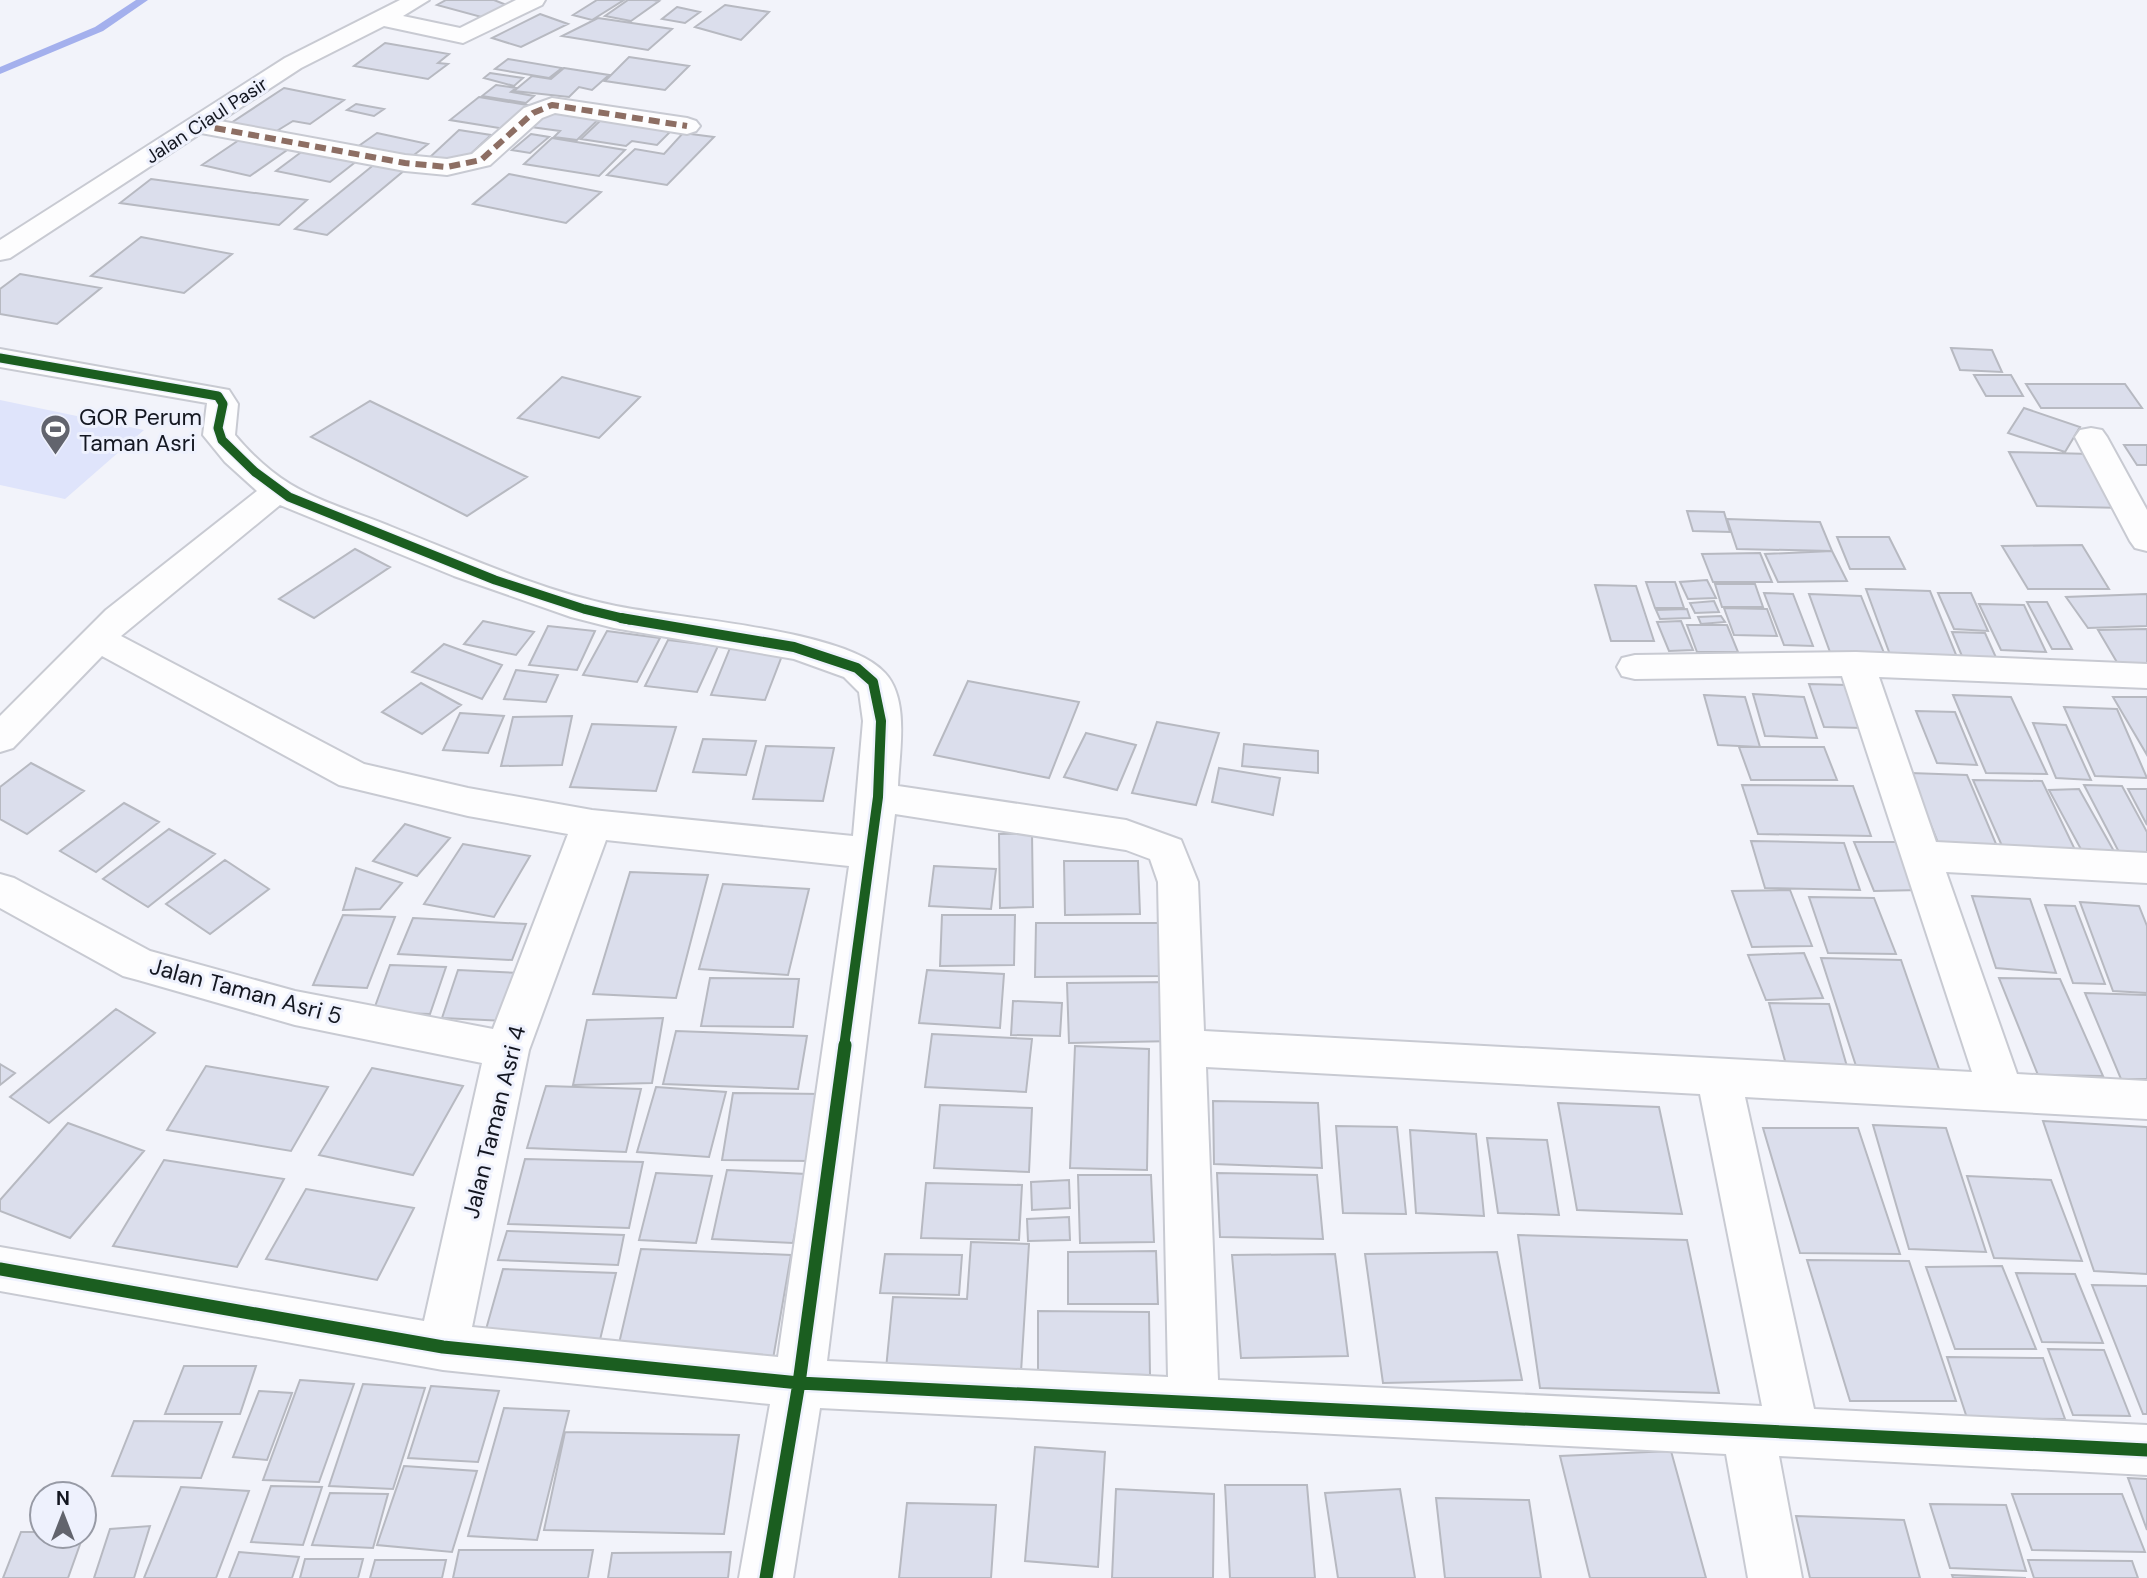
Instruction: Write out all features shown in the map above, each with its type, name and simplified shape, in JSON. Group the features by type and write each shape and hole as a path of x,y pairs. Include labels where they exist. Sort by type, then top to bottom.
{"street":[{"name":"Jalan Ciaul Pasir","path":"0,252 320,48 418,0"},
{"path":"383,19 463,36 485,28 534,0"},
{"path":"198,125 405,163 447,167 481,160 533,113 552,105 687,126"},
{"path":"0,358 218,396 223,404 218,425 219,435 260,478 278,491 506,586 616,617 817,652 853,664 873,681 880,704 878,797 799,1383 766,1578"},
{"path":"2091,437 2147,541"},
{"path":"0,739 118,618 278,491"},
{"path":"98,639 353,775 468,802 592,824 870,852"},
{"path":"1856,664 2001,1093"},
{"path":"1635,667 1856,664 2147,676"},
{"path":"878,797 1126,835 1146,840 1167,850 1178,882 1181,1048 1194,1402"},
{"name":"Jalan Taman Asri 4","path":"443,1347 508,1050 592,824"},
{"path":"1920,856 2147,868"},
{"name":"Jalan Taman Asri 5","path":"0,889 138,964 295,1008 508,1050"},
{"path":"1181,1048 2147,1100"},
{"path":"1719,1078 1771,1431 1775,1578"},
{"path":"0,1269 443,1347 799,1383 2147,1450"}],"shaded area":[{"name":"GOR Perum Taman Asri","path":"0,400 144,430 65,499 0,485"}],"building":[{"path":"446,0 494,0 509,6 485,18 437,5"},
{"path":"597,0 624,0 592,20 573,15"},
{"path":"628,0 659,1 631,21 605,16"},
{"path":"725,5 769,12 741,40 695,27"},
{"path":"677,7 700,12 685,23 662,19"},
{"path":"540,14 568,24 521,47 492,38"},
{"path":"598,18 672,29 648,50 562,36"},
{"path":"385,43 449,54 438,63 448,64 428,79 354,66"},
{"path":"629,57 689,66 665,90 605,81"},
{"path":"508,59 562,68 549,78 495,69"},
{"path":"564,68 609,75 592,90 579,87 569,97 514,91 532,76 551,79"},
{"path":"490,73 523,78 514,86 484,78"},
{"path":"496,85 516,88 511,92 534,96 526,103 482,96"},
{"path":"284,88 344,100 310,124 293,121 275,132 231,123"},
{"path":"479,97 539,107 512,130 450,120"},
{"path":"356,104 384,109 374,116 347,110"},
{"path":"551,108 603,115 577,140 554,137 560,131 531,127"},
{"path":"601,120 638,126 645,121 672,130 657,145 632,141 626,146 581,139"},
{"path":"459,130 491,135 462,162 429,158"},
{"path":"377,133 428,144 405,162 353,150"},
{"path":"683,133 714,137 667,185 607,175 635,149 664,154"},
{"path":"531,134 549,137 530,153 512,150"},
{"path":"242,138 290,148 250,176 202,165"},
{"path":"552,138 625,150 599,176 524,164"},
{"path":"304,150 358,160 330,182 276,171"},
{"path":"376,163 406,169 327,235 295,229"},
{"path":"509,174 601,192 566,223 473,204"},
{"path":"151,179 307,200 279,225 120,203"},
{"path":"141,237 232,254 184,293 91,276"},
{"path":"20,274 101,288 57,324 0,314 0,289"},
{"path":"1951,348 1992,350 2002,372 1960,370"},
{"path":"1974,375 2011,375 2023,396 1986,396"},
{"path":"562,377 640,397 599,438 518,418"},
{"path":"2026,384 2125,384 2142,408 2041,408"},
{"path":"370,401 527,477 467,516 311,437"},
{"path":"2024,408 2080,427 2065,452 2008,433"},
{"path":"2124,445 2147,445 2147,465 2137,465"},
{"path":"2009,452 2091,454 2122,508 2037,506"},
{"path":"1687,511 1724,512 1730,532 1693,531"},
{"path":"1727,519 1820,522 1832,551 1737,549"},
{"path":"1837,537 1889,537 1905,569 1850,569"},
{"path":"2082,545 2109,589 2028,589 2002,546"},
{"path":"355,549 390,567 314,618 279,599"},
{"path":"1832,551 1847,581 1778,582 1765,554"},
{"path":"1760,553 1772,582 1713,582 1702,554"},
{"path":"1707,580 1716,598 1688,599 1680,582"},
{"path":"1646,582 1675,582 1684,608 1655,608"},
{"path":"1715,584 1755,584 1763,607 1722,607"},
{"path":"1595,585 1636,586 1654,641 1611,641"},
{"path":"1866,589 1930,591 1959,662 1892,660"},
{"path":"1764,593 1793,594 1813,646 1784,645"},
{"path":"1938,593 1971,593 1988,631 1954,629"},
{"path":"1809,594 1861,596 1884,653 1830,652"},
{"path":"2147,594 2147,626 2088,628 2066,597"},
{"path":"1714,601 1719,612 1695,613 1690,603"},
{"path":"2027,602 2047,602 2072,649 2052,649"},
{"path":"1979,604 2024,605 2046,652 2001,650"},
{"path":"1724,608 1767,609 1777,636 1734,635"},
{"path":"1687,609 1690,618 1660,619 1656,610"},
{"path":"1721,616 1725,622 1701,624 1698,617"},
{"path":"483,621 534,632 516,655 464,644"},
{"path":"1681,621 1693,650 1669,651 1657,622"},
{"path":"1687,625 1727,625 1738,652 1697,652"},
{"path":"548,626 595,631 577,670 529,665"},
{"path":"2147,629 2147,664 2118,664 2098,630"},
{"path":"607,631 660,638 637,682 583,675"},
{"path":"1952,632 1985,633 1998,662 1964,661"},
{"path":"668,640 718,646 697,692 645,686"},
{"path":"444,644 502,665 482,699 412,672"},
{"path":"730,648 783,653 765,700 711,695"},
{"path":"516,670 558,675 546,702 504,699"},
{"path":"968,681 1079,702 1049,778 934,755"},
{"path":"421,683 461,705 422,734 382,712"},
{"path":"1809,684 1847,685 1862,728 1824,727"},
{"path":"1753,694 1804,697 1817,738 1765,736"},
{"path":"1704,695 1745,697 1760,747 1718,745"},
{"path":"1953,695 2011,697 2047,774 1986,773"},
{"path":"2113,697 2147,697 2147,755"},
{"path":"2064,707 2117,709 2147,778 2095,776"},
{"path":"1916,711 1955,712 1977,765 1937,763"},
{"path":"460,713 504,716 488,753 443,750"},
{"path":"572,716 562,765 501,766 513,717"},
{"path":"1157,722 1219,733 1196,805 1132,793"},
{"path":"2033,723 2066,725 2091,780 2056,778"},
{"path":"592,724 676,727 656,791 570,787"},
{"path":"1086,733 1136,745 1117,790 1064,777"},
{"path":"703,739 756,741 746,775 693,772"},
{"path":"1244,744 1318,751 1318,773 1242,766"},
{"path":"766,746 834,748 823,801 753,799"},
{"path":"1739,747 1824,747 1837,780 1751,780"},
{"path":"31,763 84,791 27,834 0,819 0,787"},
{"path":"1219,768 1280,778 1273,815 1212,802"},
{"path":"1910,773 1967,775 1999,851 1941,850"},
{"path":"1973,780 2042,781 2078,856 2006,855"},
{"path":"1742,785 1853,786 1871,836 1758,834"},
{"path":"2084,785 2122,786 2147,832 2147,854 2120,854"},
{"path":"2079,789 2115,853 2083,853 2049,790"},
{"path":"2128,789 2147,789 2147,825"},
{"path":"124,803 159,822 96,872 60,851"},
{"path":"405,824 450,838 417,876 373,861"},
{"path":"169,829 215,854 148,907 103,879"},
{"path":"1032,833 1033,907 1000,908 999,834"},
{"path":"1751,841 1844,843 1860,890 1765,888"},
{"path":"1854,842 1899,842 1920,890 1874,891"},
{"path":"463,844 530,856 494,917 424,904"},
{"path":"225,860 269,889 210,934 166,904"},
{"path":"1064,861 1138,861 1140,914 1065,915"},
{"path":"934,866 996,869 991,909 929,906"},
{"path":"356,868 402,883 380,909 343,910"},
{"path":"630,872 708,875 676,998 593,994"},
{"path":"723,884 809,889 788,975 699,969"},
{"path":"1790,890 1812,946 1752,947 1732,891"},
{"path":"1972,896 2030,899 2056,973 1996,968"},
{"path":"1809,897 1874,898 1896,954 1828,953"},
{"path":"2080,902 2139,906 2147,926 2147,993 2113,991"},
{"path":"2045,905 2075,906 2105,984 2073,983"},
{"path":"343,915 395,917 367,988 313,985"},
{"path":"942,915 1015,915 1014,965 940,966"},
{"path":"413,918 526,924 512,960 398,954"},
{"path":"1036,923 1163,923 1165,976 1035,977"},
{"path":"1804,953 1823,998 1766,1000 1748,955"},
{"path":"1821,958 1901,960 1940,1072 1857,1069"},
{"path":"390,965 446,967 430,1014 373,1012"},
{"path":"458,970 521,973 506,1021 442,1018"},
{"path":"927,970 1004,974 1000,1028 919,1023"},
{"path":"710,978 799,979 793,1027 701,1026"},
{"path":"1999,978 2060,979 2103,1076 2038,1075"},
{"path":"1173,982 1177,1041 1069,1043 1067,983"},
{"path":"2085,993 2147,995 2147,1079 2121,1079"},
{"path":"1013,1001 1062,1003 1060,1036 1011,1035"},
{"path":"1769,1003 1829,1004 1848,1070 1787,1068"},
{"path":"116,1009 155,1033 49,1123 10,1097"},
{"path":"663,1018 652,1083 573,1085 587,1020"},
{"path":"676,1031 807,1036 798,1089 663,1084"},
{"path":"932,1034 1032,1039 1026,1092 925,1087"},
{"path":"1075,1046 1149,1049 1147,1170 1070,1168"},
{"path":"0,1064 15,1073 0,1085"},
{"path":"206,1066 328,1087 291,1151 167,1130"},
{"path":"372,1068 463,1086 413,1175 319,1155"},
{"path":"546,1086 641,1089 626,1152 527,1148"},
{"path":"656,1087 726,1092 709,1157 637,1152"},
{"path":"733,1093 822,1094 813,1161 722,1160"},
{"path":"1213,1101 1318,1103 1322,1168 1214,1164"},
{"path":"1558,1103 1659,1107 1682,1214 1577,1210"},
{"path":"940,1105 1032,1108 1029,1172 934,1168"},
{"path":"2043,1121 2147,1127 2147,1274 2094,1271"},
{"path":"68,1123 144,1151 70,1238 0,1211 0,1200"},
{"path":"1873,1125 1946,1128 1986,1252 1909,1249"},
{"path":"1336,1126 1397,1127 1406,1214 1343,1213"},
{"path":"1763,1128 1858,1128 1900,1254 1800,1253"},
{"path":"1410,1130 1476,1134 1484,1216 1416,1213"},
{"path":"1487,1138 1547,1140 1559,1215 1498,1213"},
{"path":"525,1159 643,1162 629,1228 508,1224"},
{"path":"164,1160 284,1179 237,1267 113,1246"},
{"path":"727,1170 806,1174 793,1243 712,1239"},
{"path":"656,1173 712,1176 696,1243 639,1240"},
{"path":"1217,1173 1317,1175 1323,1239 1220,1237"},
{"path":"1078,1175 1151,1175 1154,1242 1080,1243"},
{"path":"1967,1176 2051,1180 2082,1261 1994,1258"},
{"path":"1069,1180 1070,1208 1032,1210 1031,1182"},
{"path":"926,1183 1022,1185 1019,1240 921,1238"},
{"path":"306,1189 414,1208 377,1280 266,1259"},
{"path":"1069,1217 1070,1240 1028,1241 1027,1219"},
{"path":"507,1231 624,1235 618,1265 498,1260"},
{"path":"1518,1235 1687,1240 1719,1393 1540,1388"},
{"path":"971,1242 1029,1244 1021,1372 886,1369 893,1297 967,1299"},
{"path":"641,1249 791,1255 773,1359 617,1352"},
{"path":"1156,1251 1158,1304 1068,1304 1068,1252"},
{"path":"1497,1252 1522,1380 1383,1383 1365,1254"},
{"path":"885,1254 962,1255 959,1295 880,1293"},
{"path":"1335,1254 1348,1356 1241,1358 1232,1255"},
{"path":"1807,1260 1909,1261 1956,1401 1850,1401"},
{"path":"2002,1266 2036,1349 1955,1349 1926,1267"},
{"path":"503,1269 616,1273 599,1344 483,1340"},
{"path":"2016,1273 2075,1274 2103,1343 2042,1342"},
{"path":"2092,1285 2147,1286 2147,1414 2143,1414"},
{"path":"1038,1311 1149,1312 1150,1375 1038,1373"},
{"path":"2048,1349 2104,1350 2130,1416 2073,1415"},
{"path":"1947,1357 2043,1358 2065,1419 1967,1418"},
{"path":"184,1366 256,1366 240,1414 165,1414"},
{"path":"300,1380 354,1384 319,1482 263,1480"},
{"path":"363,1384 425,1388 393,1489 329,1486"},
{"path":"431,1386 499,1391 478,1462 408,1458"},
{"path":"259,1391 292,1393 267,1460 233,1457"},
{"path":"504,1408 569,1411 537,1540 468,1536"},
{"path":"134,1421 222,1422 201,1478 112,1476"},
{"path":"565,1432 739,1435 724,1534 544,1530"},
{"path":"1035,1447 1105,1452 1098,1567 1025,1561"},
{"path":"1671,1451 1706,1578 1590,1578 1560,1456"},
{"path":"404,1466 477,1471 452,1552 377,1545"},
{"path":"2128,1478 2147,1479 2147,1530"},
{"path":"1225,1485 1307,1485 1315,1578 1230,1578"},
{"path":"271,1486 322,1487 303,1545 251,1542"},
{"path":"181,1487 249,1491 216,1578 144,1578"},
{"path":"1116,1489 1214,1494 1213,1578 1112,1578"},
{"path":"1400,1489 1415,1578 1338,1578 1325,1493"},
{"path":"330,1493 388,1494 373,1548 312,1545"},
{"path":"2012,1494 2122,1494 2145,1552 2032,1550"},
{"path":"1436,1498 1529,1500 1541,1578 1445,1578"},
{"path":"907,1503 996,1505 991,1578 899,1578"},
{"path":"1930,1504 2006,1505 2026,1571 1950,1568"},
{"path":"1796,1516 1904,1520 1920,1578 1810,1578"},
{"path":"150,1526 134,1578 94,1578 110,1529"},
{"path":"21,1532 28,1532 28,1550 78,1550 68,1578 3,1578"},
{"path":"459,1550 593,1550 588,1578 453,1578"},
{"path":"239,1552 299,1557 292,1578 229,1578"},
{"path":"731,1552 728,1578 608,1578 612,1553"},
{"path":"305,1559 363,1559 358,1578 300,1578"},
{"path":"375,1560 446,1560 442,1578 370,1578"},
{"path":"2028,1560 2132,1561 2138,1578 2034,1578"},
{"path":"1952,1575 2026,1578 1953,1578"}],"waterway":[{"path":"0,71 99,29 143,0"}],"marked path":[{"path":"198,125 405,163 447,167 481,160 533,113 552,105 687,126"}],"cycle path":[{"path":"0,358 218,396 223,404 218,428 222,440 271,486 314,509 466,569 554,600 639,622 794,647 857,668 873,682 878,692 881,721 878,797 799,1383 766,1578"},
{"path":"0,1269 443,1347 799,1383 2147,1450"}],"place":[{"name":"GOR Perum Taman Asri","path":"56,457"}]}
